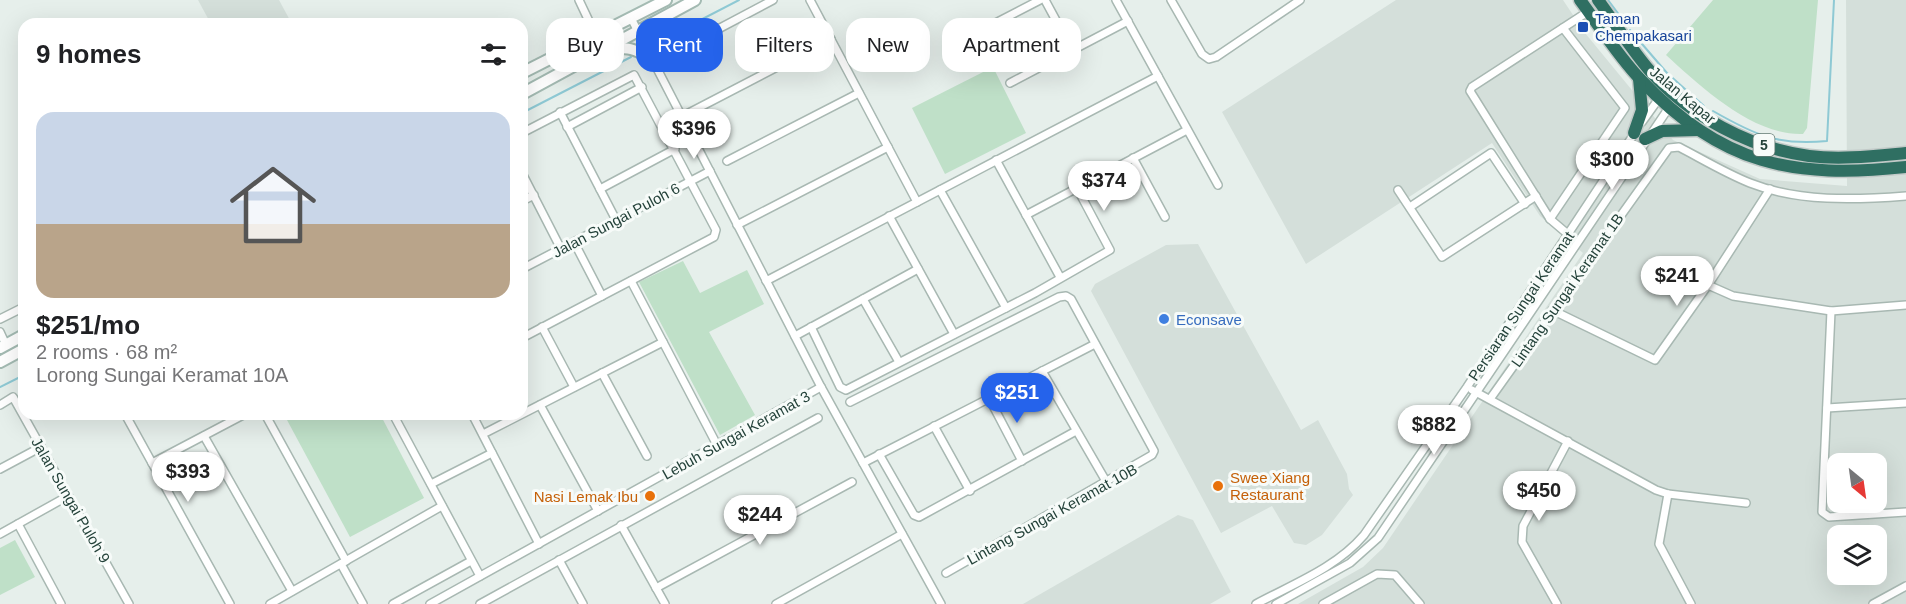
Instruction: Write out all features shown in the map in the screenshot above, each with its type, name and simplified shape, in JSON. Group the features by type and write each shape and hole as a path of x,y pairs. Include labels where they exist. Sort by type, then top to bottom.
{"highway":[{"name":"Jalan Kapar","path":"1580,0 1639,79 1698,130 1750,156 1796,169 1865,171 1906,167"},
{"name":"Jalan Kapar","path":"1598,0 1649,70 1677,97 1703,117 1760,144 1810,156 1862,158 1906,153"},
{"path":"1639,79 1642,111 1640,136 1662,131 1698,130"}],"main road":[{"path":"624,22 666,0"},
{"path":"661,18 697,0"},
{"path":"671,18 697,0"},
{"path":"528,70 546,61"},
{"path":"528,91 562,72"},
{"path":"3,346 18,338"},
{"path":"0,362 18,353"}],"street":[{"path":"579,0 588,18"},
{"path":"723,25 773,0"},
{"path":"810,0 820,18"},
{"path":"1005,18 1040,0"},
{"path":"1045,0 1055,18"},
{"path":"1116,0 1218,185"},
{"path":"1171,0 1202,54 1209,58 1216,57 1300,0"},
{"path":"1577,240 1550,219 1470,91 1589,11"},
{"path":"631,18 636,28"},
{"path":"1081,45 1128,21"},
{"path":"1550,219 1624,108 1563,28"},
{"path":"834,45 917,202"},
{"path":"658,72 821,387 941,604"},
{"path":"681,117 768,72"},
{"path":"1010,83 1031,72"},
{"path":"528,130 629,75 636,77 717,230 714,237 528,335"},
{"path":"766,281 1158,76"},
{"path":"567,127 642,87"},
{"name":"Persiaran Sungai Keramat","path":"1276,604 1350,562 1378,538 1577,240 1667,88"},
{"path":"727,161 859,93"},
{"name":"Persiaran Sungai Keramat","path":"1256,604 1330,564 1354,547 1467,387 1568,235 1640,136 1677,97"},
{"path":"560,112 616,220"},
{"path":"1026,215 1187,130"},
{"path":"737,225 888,147"},
{"name":"Lintang Sungai Keramat 1B","path":"1490,399 1669,148 1679,147 1750,183 1770,189 1832,199 1906,196"},
{"path":"600,189 675,149"},
{"path":"1410,207 1491,153 1525,204"},
{"path":"1133,158 1165,217"},
{"path":"996,160 1059,277"},
{"name":"Jalan Sungai Puloh 6","path":"528,266 710,171"},
{"path":"528,184 561,249"},
{"path":"811,327 843,390 1006,308 1059,277 1105,254 1110,249 1077,188"},
{"path":"1398,189 1442,257 1536,196"},
{"path":"1552,310 1655,360 1708,285 1770,189"},
{"path":"940,190 1006,308"},
{"path":"528,198 534,195"},
{"path":"889,216 954,334"},
{"path":"574,242 602,296"},
{"path":"795,336 918,269"},
{"path":"631,281 717,445"},
{"path":"1708,285 1733,296 1831,311 1906,305"},
{"path":"850,402 1059,297 1066,296 1071,299 1095,344 863,463"},
{"path":"863,299 899,362"},
{"path":"0,319 18,310"},
{"path":"1831,311 1822,512 1824,515 1906,512"},
{"path":"542,327 574,387"},
{"path":"0,332 3,346"},
{"path":"528,411 663,342"},
{"name":"Lintang Sungai Keramat 10B","path":"946,573 1148,460 1154,451 1095,344"},
{"path":"1042,371 1107,483"},
{"path":"602,373 647,456"},
{"name":"Lebuh Sungai Keramat 3","path":"430,604 821,387"},
{"path":"1467,387 1668,494 1746,503"},
{"name":"Jalan Sungai Puloh 9","path":"0,405 13,397 18,406"},
{"path":"990,398 1022,461"},
{"path":"1827,408 1906,403"},
{"path":"540,405 598,511"},
{"path":"480,604 818,418"},
{"name":"Jalan Sungai Puloh 9","path":"26,420 129,604"},
{"path":"128,420 230,604"},
{"path":"152,463 234,420"},
{"path":"268,420 363,604"},
{"path":"396,420 480,576"},
{"path":"475,420 539,544"},
{"path":"483,434 511,420"},
{"path":"934,426 970,491"},
{"path":"879,454 914,515 919,517 1076,431"},
{"path":"204,436 292,591"},
{"path":"1557,604 1522,542 1523,526 1568,441"},
{"path":"0,469 41,447"},
{"path":"431,484 492,453"},
{"path":"656,588 852,482"},
{"path":"1668,494 1659,544 1691,604"},
{"path":"0,534 68,496"},
{"path":"270,604 442,506"},
{"path":"18,524 61,604"},
{"path":"621,525 665,604"},
{"path":"776,604 902,534"},
{"path":"559,560 583,604"},
{"path":"393,604 471,561"},
{"path":"1323,604 1377,574 1395,575 1420,604"},
{"path":"1873,604 1906,586"}],"shaded area":[{"path":"198,0 279,0 289,18 208,18"},
{"path":"1396,0 1563,0 1585,33 1673,140 1760,179 1847,186 1846,0 1906,0 1906,604 1298,604 1363,567 1383,548 1583,253 1540,216 1492,143 1306,264 1222,112"},
{"path":"1198,244 1301,430 1318,420 1347,474 1349,489 1353,495 1322,535 1306,545 1294,543 1272,506 1221,533 1091,291 1095,284 1166,245"},
{"path":"1178,515 1193,520 1231,592 1210,604 1023,604"}],"green space":[{"path":"1713,0 1818,0 1807,128 1803,134 1765,127 1747,118 1711,94 1666,55"},
{"path":"983,72 996,72 1026,133 945,174 912,108"},
{"path":"683,261 700,293 747,270 764,304 709,332 755,415 720,435 639,282"},
{"path":"287,420 383,420 424,498 350,537"},
{"path":"15,540 35,577 0,595 0,548"}],"waterway":[{"path":"704,18 739,0"},
{"path":"1608,0 1626,24"},
{"path":"1713,111 1742,127 1767,137 1794,142 1827,141 1834,0"},
{"path":"1630,30 1667,73 1704,106"},
{"path":"528,110 631,57"},
{"path":"0,387 18,378"}],"place":[{"name":"Taman Chempakasari","path":"1583,27"},
{"name":"Econsave","path":"1164,319"},
{"name":"Swee Xiang Restaurant","path":"1218,486"},
{"name":"Nasi Lemak Ibu","path":"650,496"}]}
